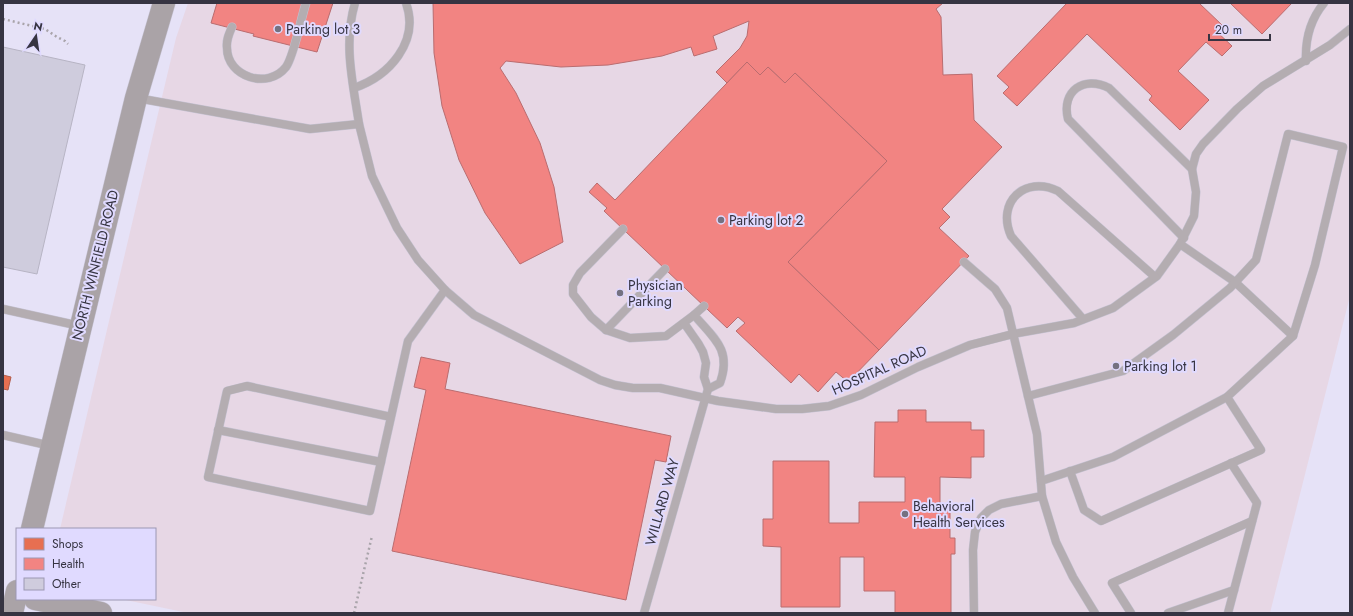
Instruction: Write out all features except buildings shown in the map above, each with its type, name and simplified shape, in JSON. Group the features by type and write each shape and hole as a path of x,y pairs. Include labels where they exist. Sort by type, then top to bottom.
{"street":[{"name":"NORTH WINFIELD ROAD","path":"32,528 136,98 164,3"},
{"path":"27,600 89,612"}],"lane":[{"path":"232,27 226,48 229,59 235,68 244,75 254,79 266,79 276,75 285,68 291,59 306,3"},
{"name":"HOSPITAL ROAD","path":"355,3 349,32 349,51 359,124 370,171 397,228 418,260 445,290 474,315 600,380 621,386 660,388 705,399 776,409 802,409 829,406 861,395 918,367 970,345 1013,334 1074,323 1113,308 1155,277 1182,241 1194,216 1196,192 1192,169"},
{"path":"354,88 379,76 390,66 399,54 406,41 410,26 409,12 406,3"},
{"path":"1306,61 1305,48 1307,34 1316,12 1324,3"},
{"path":"1293,336 1235,282 1182,241 1068,119 1066,111 1067,103 1070,95 1075,89 1083,84 1092,82 1109,88 1192,169 1196,154 1203,144 1236,109 1263,86 1306,61 1350,29"},
{"path":"136,98 310,129 359,124"},
{"path":"1028,396 1123,371 1173,336 1235,282 1256,260 1288,134 1343,147 1315,266 1293,336 1227,396 1113,457 1041,481"},
{"path":"1083,319 1011,236 1006,221 1007,212 1010,203 1016,195 1023,190 1032,186 1041,185 1058,191 1155,277"},
{"path":"623,230 580,273 573,285 573,294 591,317 606,330 630,338 666,336 704,306"},
{"path":"964,262 995,289 1007,308 1037,434 1042,496 1056,542 1073,577 1095,613"},
{"path":"606,330 665,269"},
{"path":"391,417 247,386 227,390 208,477 370,511 408,341 445,290"},
{"path":"3,309 80,326"},
{"path":"684,323 703,352 706,363 704,376 708,389 720,383 724,371 723,352 715,338 694,315"},
{"name":"WILLARD WAY","path":"644,613 708,389"},
{"path":"1070,471 1084,510 1101,521 1261,450 1227,396"},
{"path":"218,430 381,462"},
{"path":"3,435 52,447"},
{"path":"1228,613 1257,503 1231,463"},
{"path":"974,613 973,550 975,532 981,518 989,510 1001,504 1042,496"},
{"path":"1131,613 1112,583 1252,521"},
{"path":"1168,613 1234,590"}],"path":[{"path":"3,19 45,28 56,38 65,40 68,44"},
{"path":"354,613 372,536"}],"shaded area":[{"path":"188,3 1350,3 1350,296 1270,613 188,613 126,600 156,600 156,528 60,528 176,38"}],"place":[{"name":"Parking lot 3","path":"278,29"},
{"name":"Parking lot 2","path":"721,220"},
{"name":"Physician Parking","path":"620,293"},
{"name":"Parking lot 1","path":"1116,366"},
{"name":"Behavioral Health Services","path":"905,514"}]}
